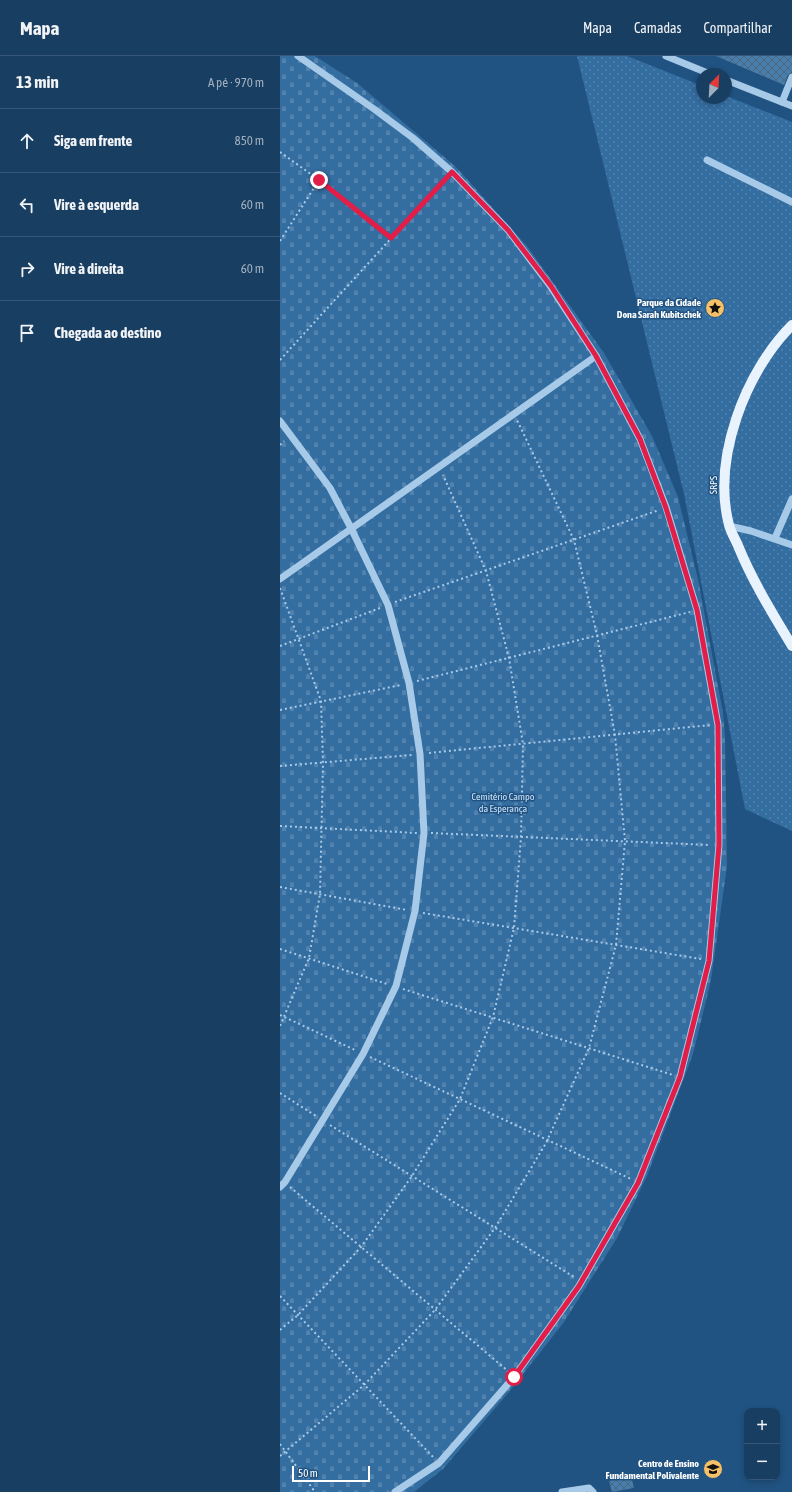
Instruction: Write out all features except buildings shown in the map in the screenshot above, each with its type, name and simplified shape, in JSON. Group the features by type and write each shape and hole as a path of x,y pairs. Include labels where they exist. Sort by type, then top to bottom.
{"main road":[{"name":"SRPS","path":"792,326 779,339 754,374 735,420 725,473 724,494 730,526 750,575 792,646"}],"lane":[{"path":"298,56 380,113 413,138 452,172 512,236 551,286 596,356 640,439 666,508 697,610 718,725 719,845 709,961 680,1077 638,1183 581,1282 514,1377 438,1463 395,1492"},
{"path":"666,56 696,68"},
{"path":"782,102 792,77"},
{"path":"732,82 792,106"},
{"path":"707,160 792,202"},
{"path":"280,579 596,356"},
{"path":"280,421 330,488 388,605 409,683 420,754 424,833 415,911 396,986 363,1054 282,1184"},
{"path":"775,538 792,499"},
{"path":"730,526 775,538 792,545"},
{"path":"562,1492 589,1488 593,1492"}],"path":[{"path":"280,152 319,180 391,238"},
{"path":"280,360 452,172"},
{"path":"280,241 319,180"},
{"path":"280,1456 364,1385 435,1310 495,1228 548,1140 589,1048 616,945 625,841 615,735 597,635 574,540 514,414"},
{"path":"280,1330 298,1315 361,1247 412,1176 460,1099 492,1017 514,928 521,837 523,744 509,658 486,570 439,467"},
{"path":"280,646 388,605 666,508"},
{"path":"280,588 300,638 321,701 323,763 320,894 309,958 285,1018 280,1026"},
{"path":"280,710 409,683 697,610"},
{"path":"280,766 718,725"},
{"path":"280,826 719,845"},
{"path":"280,887 709,961"},
{"path":"280,949 680,1077"},
{"path":"280,1016 638,1183"},
{"path":"280,1093 322,1121 581,1282"},
{"path":"282,1184 361,1247 514,1377"},
{"path":"280,1296 438,1463"},
{"path":"280,1444 315,1492"}],"green space":[{"name":"Cemitério Campo da Esperança","path":"280,56 315,56 357,83 456,167 527,246 604,353 652,436 678,497 698,579 723,713 725,737 727,866 711,980 693,1054 647,1176 617,1238 564,1322 509,1392 443,1469 414,1492 280,1492"},
{"name":"Parque da Cidade Dona Sarah Kubitschek","path":"577,56 627,56 696,84 696,104 732,104 732,98 792,122 792,831 745,809 684,494"}],"place":[{"name":"Parque da Cidade Dona Sarah Kubitschek","path":"715,308"},
{"name":"Centro de Ensino Fundamental Polivalente","path":"713,1469"}],"route":[{"path":"319,180 391,238 452,172 508,230 551,286 596,356 640,439 666,508 697,610 718,725 719,845 709,961 680,1077 638,1183 579,1286 514,1377"}]}
